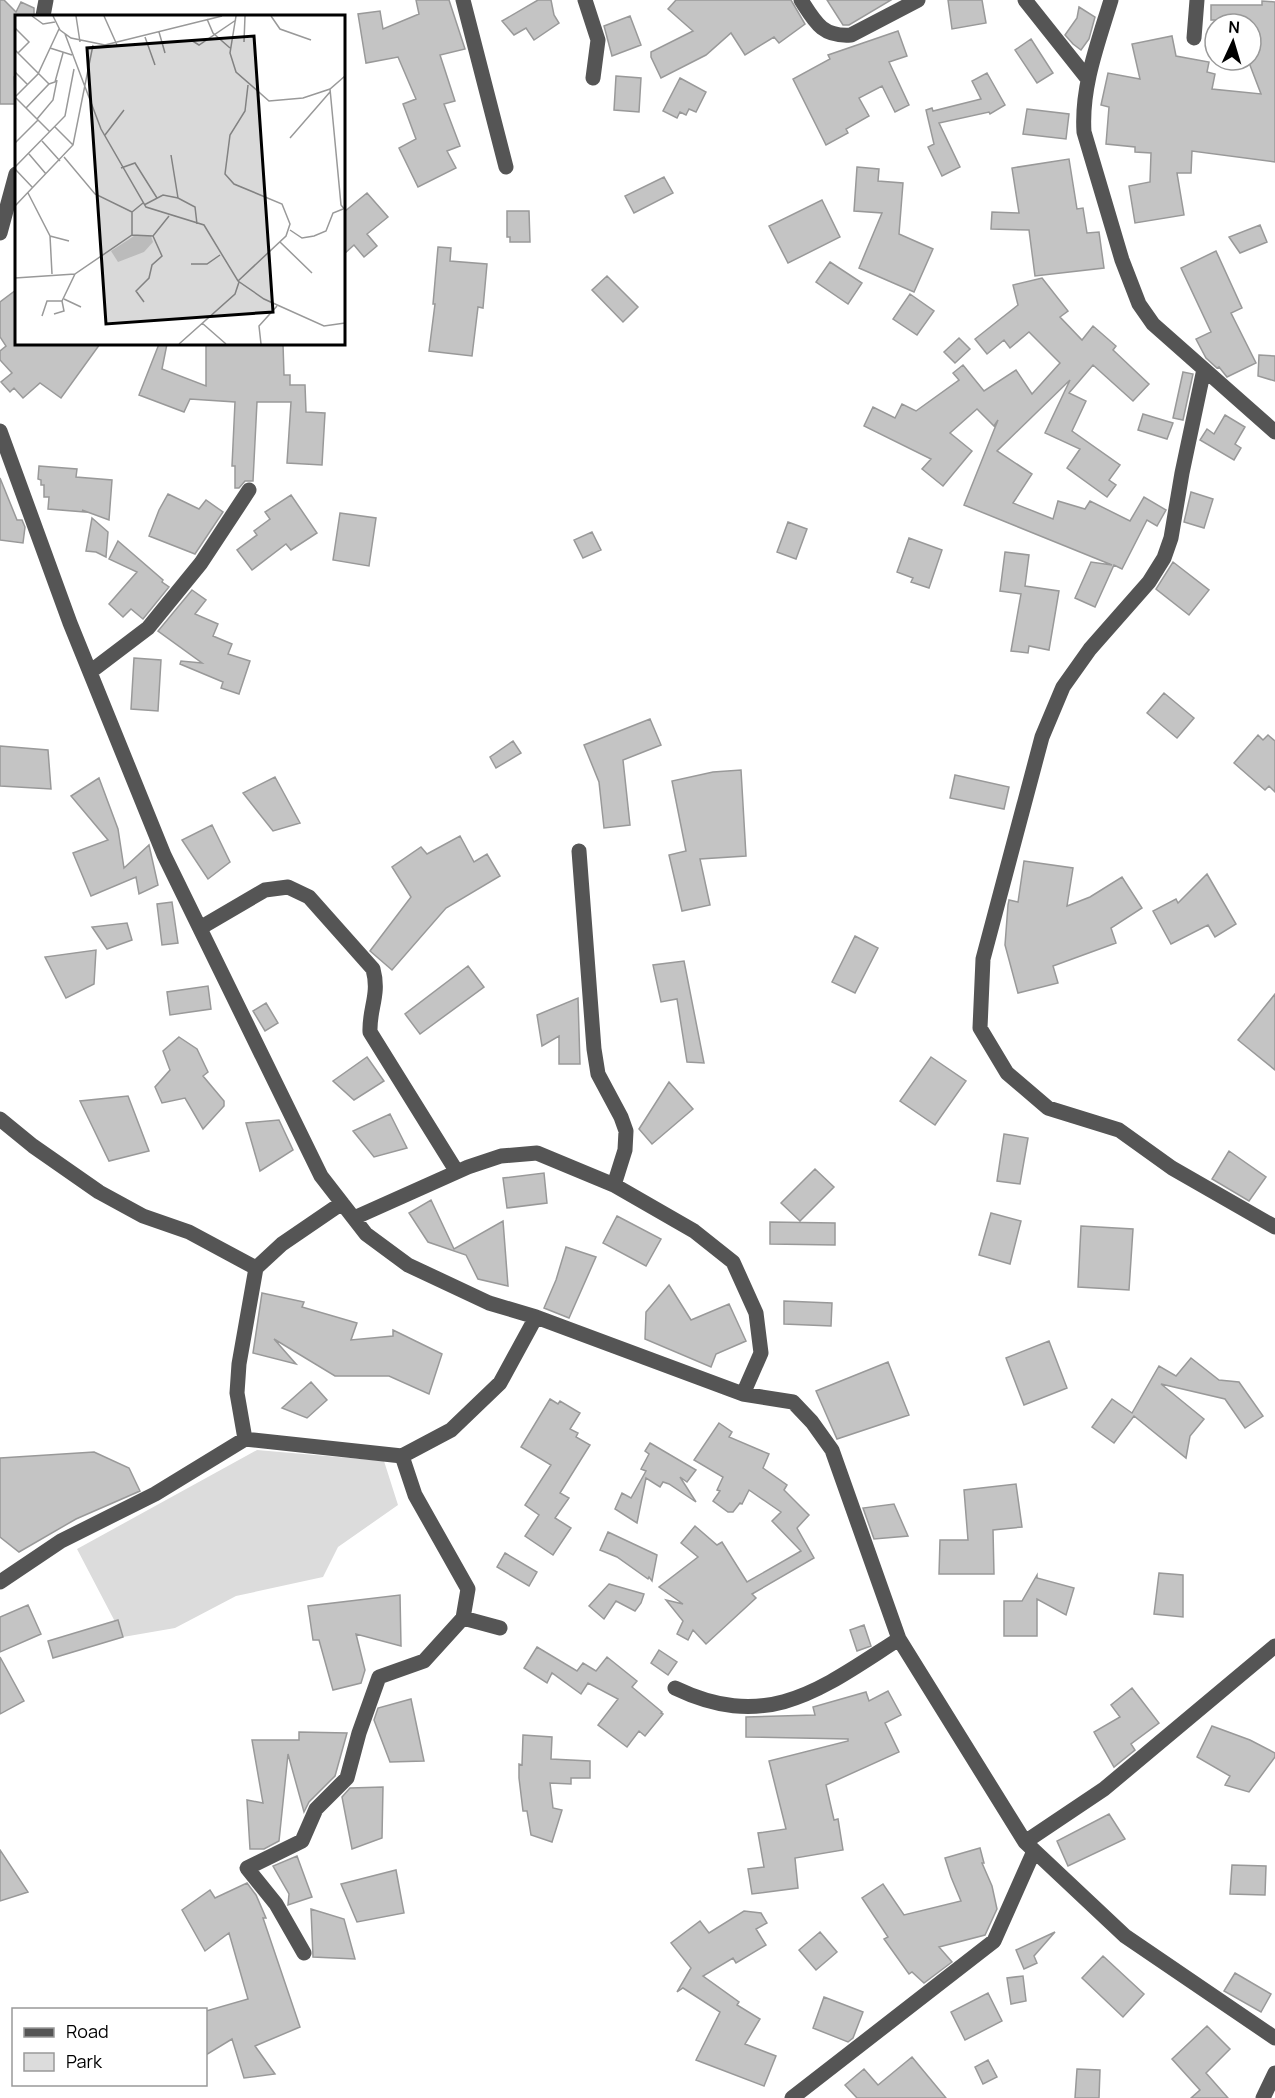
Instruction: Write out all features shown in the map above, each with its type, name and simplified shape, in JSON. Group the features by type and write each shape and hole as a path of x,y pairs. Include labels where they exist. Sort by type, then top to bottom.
{"street":[{"path":"43,15 46,0"},
{"path":"463,0 506,167"},
{"path":"585,0 598,40 593,78"},
{"path":"801,0 815,22 827,33 838,36 851,35 918,0"},
{"path":"1025,0 1088,78"},
{"path":"1111,0 1088,78 1083,115 1084,132 1122,260 1139,304 1154,324 1275,432"},
{"path":"1194,38 1197,0"},
{"path":"0,233 15,178"},
{"path":"1204,369 1171,538 1164,558 1149,582 1090,649 1063,687 1042,737 983,959 980,1028 1007,1073 1048,1108 1119,1130 1172,1168 1275,1227"},
{"path":"0,430 90,672 164,855 321,1176 366,1234 408,1265 489,1303 536,1317 742,1394 793,1402 812,1422 832,1450 899,1639 1030,1847 1125,1936 1275,2038"},
{"path":"90,672 148,628 201,563 249,490"},
{"path":"579,851 598,1074 626,1131 625,1150 614,1185"},
{"path":"200,928 265,890 288,887 309,897 373,969 377,983 369,1022 370,1032 458,1172"},
{"path":"0,1119 99,1192 143,1215 189,1232 256,1268"},
{"path":"354,1218 458,1172 501,1156 537,1153 614,1185 694,1231 733,1262 756,1312 761,1353 742,1394"},
{"path":"245,1439 237,1393 239,1364 256,1268 282,1244 342,1203"},
{"path":"0,1582 61,1541 155,1494 245,1439 402,1455 451,1430 500,1383 536,1317"},
{"path":"304,1953 276,1904 247,1868 302,1841 316,1809 347,1778 359,1733 379,1677 424,1660 463,1618 468,1589 415,1495 402,1455"},
{"path":"463,1618 500,1628"},
{"path":"675,1688 714,1702 755,1707 801,1698 899,1639"},
{"path":"792,2098 994,1941 1030,1847 1104,1789 1275,1646"},
{"path":"1263,2098 1275,2073"}],"green space":[{"path":"257,1450 384,1461 398,1505 338,1547 323,1577 236,1596 175,1628 123,1637 77,1549"}],"building":[{"path":"0,0 4,0 16,12 21,2 34,8 34,15 15,15 15,104 0,104"},
{"path":"416,0 449,0 465,49 440,55 455,101 444,104 460,146 447,151 456,168 418,187 399,148 416,139 403,104 416,99 398,57 366,63 358,14 380,11 383,29 419,14"},
{"path":"538,0 551,0 554,15 559,23 534,40 526,28 514,35 502,21"},
{"path":"676,0 791,0 805,24 779,43 774,37 745,55 731,33 706,55 661,78 651,52 693,31 668,9"},
{"path":"827,0 891,0 849,25 843,25"},
{"path":"948,0 982,0 986,23 952,29"},
{"path":"1262,1 1275,2 1275,162 1192,151 1191,173 1177,173 1184,215 1135,223 1129,186 1150,182 1151,153 1135,152 1135,147 1106,144 1109,107 1101,105 1108,73 1140,79 1132,44 1172,36 1176,56 1203,61 1203,72 1215,74 1212,89 1261,94 1253,72 1263,72 1263,12 1211,12 1211,5 1262,5"},
{"path":"1079,7 1095,17 1089,39 1081,50 1065,35 1077,18"},
{"path":"630,16 641,45 612,56 604,26"},
{"path":"898,31 907,56 889,62 909,105 895,112 882,86 859,98 869,116 846,129 848,133 826,145 793,79 830,59 828,55"},
{"path":"1031,39 1053,73 1037,83 1015,50"},
{"path":"987,73 1005,105 990,114 989,112 939,123 960,167 942,176 928,147 934,144 926,110 932,108 933,111 981,99 972,81"},
{"path":"616,76 641,78 639,112 614,110"},
{"path":"680,78 706,92 696,112 689,109 686,115 680,112 677,118 663,111"},
{"path":"1027,109 1069,114 1066,139 1023,134"},
{"path":"1069,159 1077,209 1083,208 1087,233 1099,232 1104,268 1035,276 1029,230 991,229 992,212 1019,213 1012,168"},
{"path":"857,167 879,169 878,181 903,183 899,234 933,249 914,292 859,268 882,213 854,211"},
{"path":"664,177 673,193 634,213 625,196"},
{"path":"367,193 388,217 367,234 377,246 364,257 354,245 345,253 345,211"},
{"path":"822,200 840,237 788,263 769,226"},
{"path":"507,211 529,211 530,242 510,242 510,237 507,237"},
{"path":"1260,225 1267,242 1240,253 1229,237"},
{"path":"438,247 451,248 450,261 487,264 483,308 478,307 472,356 429,351 435,304 433,304"},
{"path":"1216,251 1242,308 1231,313 1256,363 1227,377 1219,367 1217,368 1206,358 1196,339 1211,332 1181,268"},
{"path":"830,262 862,283 848,304 816,282"},
{"path":"607,276 638,307 623,322 592,290"},
{"path":"1042,278 1068,311 1060,317 1082,340 1093,326 1116,346 1113,350 1149,384 1133,401 1093,365 1069,393 1086,401 1072,431 1120,465 1109,480 1116,485 1107,497 1067,468 1080,449 1045,433 1070,380 997,451 1032,474 1013,503 1053,519 1058,501 1085,509 1090,501 1130,521 1144,497 1166,510 1157,526 1147,520 1122,569 1114,565 1095,607 1075,598 1091,562 1112,565 964,505 998,420 994,426 977,409 950,433 972,451 943,486 922,469 931,459 864,426 873,407 895,418 902,404 916,411 959,380 953,373 963,365 984,391 1016,370 1032,394 1060,363 1029,332 1010,348 1004,340 987,354 975,339 1018,305 1013,285"},
{"path":"15,291 15,345 99,345 61,398 40,383 23,398 14,388 10,392 1,382 12,373 0,360 0,351 6,346 0,337 0,302"},
{"path":"910,294 934,311 917,335 893,319"},
{"path":"959,338 970,349 955,363 944,352"},
{"path":"159,345 167,345 162,369 206,386 206,345 283,345 284,375 290,375 290,385 305,385 306,412 325,413 322,465 287,463 291,402 257,402 253,481 245,481 239,488 235,488 235,466 232,466 235,402 190,399 184,412 139,395"},
{"path":"1259,355 1275,356 1275,381 1258,376"},
{"path":"1183,372 1193,374 1183,420 1173,418"},
{"path":"1143,414 1173,423 1167,439 1138,430"},
{"path":"1225,415 1245,427 1235,444 1241,448 1234,460 1200,440 1207,429 1214,434"},
{"path":"39,466 77,469 76,477 112,480 109,520 82,510 85,512 48,509 49,497 44,497 44,485 41,485 41,480 38,479"},
{"path":"0,478 17,520 22,520 25,527 23,543 0,540"},
{"path":"1191,492 1213,499 1204,528 1184,522"},
{"path":"168,494 199,509 206,500 223,512 195,554 149,536"},
{"path":"291,495 317,533 291,550 286,544 252,570 237,550 257,535 254,531 270,519 265,512"},
{"path":"340,513 376,518 369,566 333,560"},
{"path":"92,518 108,532 106,557 96,552 86,551"},
{"path":"788,522 807,529 796,559 777,552"},
{"path":"592,532 601,550 583,558 574,540"},
{"path":"909,538 942,550 929,588 911,582 913,578 897,572"},
{"path":"118,541 169,587 143,619 131,609 123,617 109,604 137,572 109,559"},
{"path":"1005,552 1029,555 1025,586 1059,591 1049,650 1029,646 1028,653 1011,651 1021,594 1000,591"},
{"path":"1173,562 1209,590 1189,615 1156,589"},
{"path":"192,590 206,600 195,614 218,624 213,636 232,644 228,654 250,661 239,694 221,688 223,682 180,664 181,661 202,663 158,631"},
{"path":"134,658 161,660 158,711 131,709"},
{"path":"1164,693 1194,718 1177,738 1147,713"},
{"path":"650,719 661,745 623,760 630,825 604,828 599,782 584,745"},
{"path":"1258,735 1263,740 1268,735 1275,741 1275,792 1269,786 1265,790 1234,763"},
{"path":"513,741 521,753 496,768 490,757"},
{"path":"0,746 48,750 51,789 0,786"},
{"path":"741,770 746,856 700,859 710,905 682,911 669,855 686,851 672,781 713,772"},
{"path":"955,775 1009,787 1004,809 950,798"},
{"path":"275,777 300,823 273,831 243,793"},
{"path":"99,778 118,829 124,868 149,845 158,885 139,894 136,877 91,896 73,853 108,840 71,796"},
{"path":"212,825 230,862 208,879 182,840"},
{"path":"460,836 474,862 487,854 500,876 446,908 392,970 370,951 411,897 392,867 421,847 427,854"},
{"path":"1024,861 1073,868 1067,906 1090,897 1122,877 1142,908 1111,928 1116,943 1053,966 1058,983 1018,993 1005,945 1009,900 1018,902"},
{"path":"1207,874 1236,924 1215,937 1208,925 1171,944 1153,911 1176,899 1178,903"},
{"path":"172,902 178,943 162,945 157,904"},
{"path":"127,923 132,940 107,949 92,927"},
{"path":"855,936 878,948 855,993 832,982"},
{"path":"96,950 94,984 66,998 45,957"},
{"path":"684,961 704,1063 687,1062 677,999 661,1002 653,965"},
{"path":"468,966 484,987 420,1034 405,1014"},
{"path":"208,986 211,1009 170,1015 167,992"},
{"path":"1275,994 1275,1070 1238,1040"},
{"path":"578,998 580,1064 559,1064 559,1036 542,1046 537,1015"},
{"path":"266,1003 278,1023 265,1031 253,1011"},
{"path":"179,1037 197,1049 208,1072 203,1076 224,1101 224,1106 203,1129 185,1098 162,1103 155,1087 170,1070 163,1051"},
{"path":"367,1057 384,1081 354,1100 333,1081"},
{"path":"931,1057 966,1081 935,1125 900,1101"},
{"path":"669,1082 693,1109 652,1144 639,1129"},
{"path":"128,1096 149,1151 109,1161 80,1101"},
{"path":"390,1114 407,1148 374,1157 353,1131"},
{"path":"279,1120 293,1150 260,1171 246,1123"},
{"path":"1004,1134 1028,1138 1020,1184 997,1181"},
{"path":"1229,1151 1266,1177 1249,1201 1212,1179"},
{"path":"815,1169 834,1187 800,1221 781,1203"},
{"path":"544,1173 547,1203 507,1208 503,1178"},
{"path":"431,1200 454,1249 503,1221 508,1286 478,1279 466,1255 428,1242 409,1213"},
{"path":"991,1213 1021,1221 1010,1264 979,1255"},
{"path":"617,1216 661,1239 646,1266 603,1243"},
{"path":"770,1222 835,1223 835,1245 770,1244"},
{"path":"1081,1226 1133,1229 1129,1290 1078,1287"},
{"path":"566,1247 596,1257 569,1318 544,1308"},
{"path":"669,1285 691,1320 729,1304 746,1341 716,1354 711,1367 645,1339 646,1312"},
{"path":"262,1293 304,1302 302,1307 357,1323 351,1340 393,1336 393,1330 442,1354 429,1394 389,1376 335,1376 274,1339 296,1364 253,1353"},
{"path":"784,1301 832,1303 831,1326 784,1324"},
{"path":"1049,1341 1067,1388 1024,1405 1006,1358"},
{"path":"1191,1358 1219,1380 1239,1382 1263,1416 1245,1428 1225,1399 1161,1384 1204,1419 1190,1436 1186,1458 1134,1416 1114,1443 1092,1427 1112,1399 1132,1413 1159,1366 1176,1376"},
{"path":"888,1362 909,1415 837,1439 816,1391"},
{"path":"311,1382 327,1400 307,1418 282,1408"},
{"path":"550,1399 558,1404 560,1401 580,1413 570,1429 578,1433 576,1437 590,1445 560,1493 569,1498 555,1518 571,1528 553,1555 525,1536 539,1515 525,1505 551,1465 521,1447"},
{"path":"719,1423 732,1432 729,1437 769,1454 763,1468 787,1485 784,1490 809,1515 797,1528 814,1558 752,1594 756,1598 706,1644 693,1630 688,1640 677,1634 683,1621 666,1600 683,1604 659,1587 698,1557 681,1543 695,1526 717,1545 722,1542 747,1582 801,1551 772,1521 781,1512 749,1490 742,1504 740,1503 733,1512 728,1512 713,1501 720,1491 717,1490 723,1477 694,1460"},
{"path":"650,1443 696,1470 687,1482 680,1477 696,1502 669,1484 663,1482 660,1487 646,1478 637,1523 615,1509 622,1493 631,1498 646,1471 641,1469 649,1454 645,1451"},
{"path":"94,1452 129,1468 140,1491 76,1519 19,1552 0,1537 0,1458"},
{"path":"1016,1484 1022,1527 993,1530 994,1574 939,1574 940,1540 968,1540 964,1490"},
{"path":"894,1504 908,1536 874,1539 863,1508"},
{"path":"608,1532 657,1555 652,1581 617,1557 600,1550"},
{"path":"505,1553 537,1572 529,1586 497,1567"},
{"path":"1159,1573 1183,1575 1183,1617 1154,1614"},
{"path":"1037,1575 1037,1578 1074,1588 1066,1615 1037,1599 1037,1636 1004,1636 1004,1601 1022,1601"},
{"path":"609,1584 644,1594 635,1611 616,1601 604,1619 589,1606"},
{"path":"400,1595 401,1646 356,1634 365,1670 361,1683 333,1690 319,1640 313,1640 308,1606"},
{"path":"28,1605 41,1634 0,1652 0,1617"},
{"path":"118,1620 123,1637 53,1658 48,1641"},
{"path":"864,1625 871,1646 857,1651 850,1630"},
{"path":"537,1647 577,1671 583,1663 596,1671 607,1657 637,1681 632,1687 663,1714 645,1736 639,1731 627,1747 598,1725 618,1699 588,1683 581,1694 552,1673 547,1683 524,1668"},
{"path":"659,1650 677,1662 668,1675 651,1663"},
{"path":"0,1657 24,1701 0,1714"},
{"path":"1132,1688 1159,1723 1131,1744 1135,1750 1114,1767 1094,1732 1120,1717 1111,1705"},
{"path":"888,1691 901,1715 885,1723 899,1752 826,1785 834,1820 838,1819 843,1850 795,1858 798,1888 752,1894 748,1869 764,1867 758,1833 786,1829 769,1761 848,1741 848,1739 746,1737 746,1717 815,1715 813,1707 866,1692 869,1701"},
{"path":"411,1699 424,1761 390,1762 374,1720 378,1708"},
{"path":"1212,1726 1250,1740 1275,1753 1275,1757 1249,1792 1225,1785 1230,1776 1197,1757"},
{"path":"299,1732 347,1733 335,1776 309,1802 304,1812 288,1754 279,1841 264,1849 250,1849 247,1800 263,1803 252,1740 299,1740"},
{"path":"523,1735 552,1737 551,1759 590,1761 590,1778 571,1778 571,1784 550,1783 553,1808 562,1810 552,1842 531,1835 527,1811 523,1811 519,1764 522,1765"},
{"path":"383,1787 382,1838 352,1849 342,1797 350,1788"},
{"path":"1109,1814 1125,1839 1068,1866 1057,1841"},
{"path":"980,1848 984,1863 982,1863 992,1886 997,1909 985,1935 939,1947 952,1962 924,1983 912,1972 909,1974 884,1939 888,1937 862,1898 883,1884 904,1915 961,1901 945,1858"},
{"path":"0,1850 28,1892 0,1901"},
{"path":"297,1856 312,1897 288,1905 289,1894 273,1866"},
{"path":"1232,1865 1266,1866 1265,1895 1230,1894"},
{"path":"396,1870 404,1913 357,1922 341,1884"},
{"path":"247,1883 256,1895 266,1918 263,1918 300,2027 255,2046 275,2074 244,2078 232,2039 207,2054 207,2011 248,1999 229,1933 205,1951 182,1910 210,1890 215,1898"},
{"path":"311,1909 344,1919 355,1959 313,1957"},
{"path":"744,1911 761,1913 767,1923 756,1929 766,1945 736,1963 733,1958 703,1976 739,2002 737,2005 760,2019 745,2044 776,2056 764,2086 696,2060 720,2012 683,1988 677,1992 691,1968 671,1943 700,1921 709,1933"},
{"path":"820,1932 837,1952 816,1970 799,1950"},
{"path":"1055,1932 1034,1956 1037,1963 1024,1969 1016,1950"},
{"path":"1103,1956 1144,1994 1123,2017 1082,1978"},
{"path":"1235,1973 1271,1994 1261,2012 1224,1991"},
{"path":"1023,1976 1026,2001 1011,2004 1007,1978"},
{"path":"988,1993 1002,2021 965,2040 951,2012"},
{"path":"824,1997 863,2012 853,2038 848,2042 813,2028"},
{"path":"1207,2026 1230,2049 1206,2073 1228,2098 1191,2098 1200,2090 1172,2059"},
{"path":"912,2057 946,2098 857,2098 845,2085 864,2069 878,2085"},
{"path":"988,2060 997,2077 983,2084 975,2067"},
{"path":"1077,2069 1100,2070 1099,2098 1075,2098"}]}
